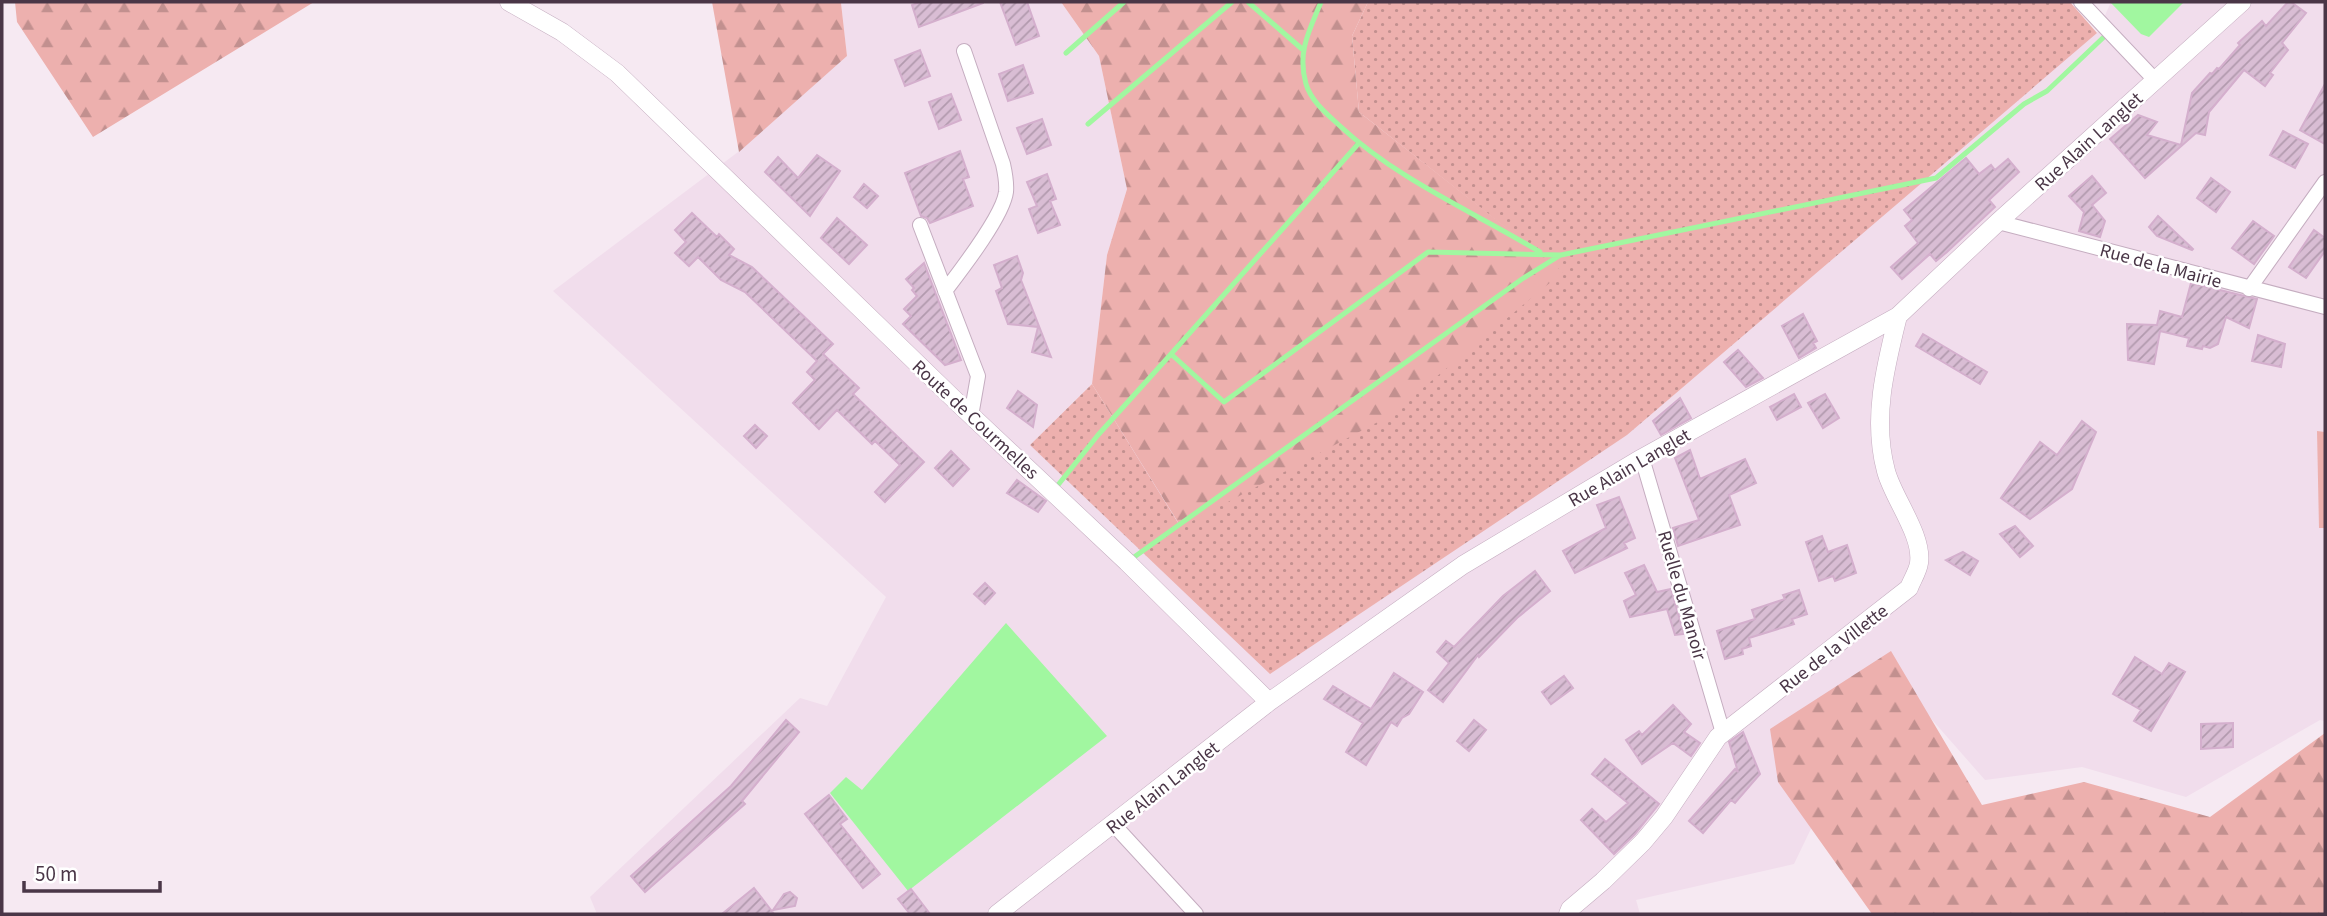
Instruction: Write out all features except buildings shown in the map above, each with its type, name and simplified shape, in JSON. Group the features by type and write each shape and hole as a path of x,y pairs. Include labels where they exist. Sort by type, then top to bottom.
{"street":[{"name":"Route de Courmelles","path":"509,2 562,32 617,73 971,416 1128,562 1269,702"},
{"path":"2081,2 2155,80"},
{"name":"Rue Alain Langlet","path":"997,914 1269,702 1463,565 1642,458 1898,316 2242,2"},
{"path":"945,291 972,257 1006,194 1003,164 964,51"},
{"path":"2249,289 2325,182"},
{"name":"Rue de la Mairie","path":"1998,222 2325,307"},
{"path":"920,225 978,376 971,416"},
{"name":"Rue de la Villette","path":"1568,914 1570,909 1643,842 1664,817 1718,737 1909,588 1919,562 1916,541 1886,472 1879,415 1884,374 1898,316"},
{"name":"Ruelle du Manoir","path":"1642,458 1723,733"},
{"path":"1114,825 1196,914"}],"shaded area":[{"path":"1061,2 1099,56 1127,189 1107,255 1092,384 1030,445 2097,33 2111,2 2325,2 2325,721 2320,720 2186,797 2082,767 1985,780 1898,681 1871,704 1794,864 1636,900 1640,914 597,914 590,897 800,698 827,706 886,597 553,291 738,152 847,56 841,3"},
{"path":"2110,2 2184,2 2149,37 2141,34"},
{"path":"1006,623 1107,736 908,891 830,793 846,777 862,790"}],"green space":[{"path":"15,2 314,2 93,137 17,22"},
{"path":"712,2 844,2 841,3 847,56 739,152"},
{"path":"1061,2 1368,2 1352,36 1359,112 1563,272 1389,416 1181,527 1092,384 1107,255 1127,189 1099,56"},
{"path":"1368,2 2070,2 2097,33 1627,435 1270,674 1030,445 1092,384 1180,526 1562,272 1359,112 1352,36"},
{"path":"2317,431 2325,432 2325,528 2319,528"},
{"path":"1891,651 1982,805 2084,782 2210,817 2325,733 2325,914 1872,914 1778,782 1770,729"}],"waterway":[{"path":"1066,53 1124,2"},
{"path":"1088,124 1232,2"},
{"path":"1248,2 1302,49"},
{"path":"1321,2 1306,42 1303,62 1306,84 1320,107 1386,163 1540,252"},
{"path":"1054,490 1098,435 1171,354 1224,402 1428,252 1561,255 1936,178 2024,104 2047,91 2107,34"},
{"path":"1171,354 1359,143"},
{"path":"1130,560 1522,279 1559,256"}]}
